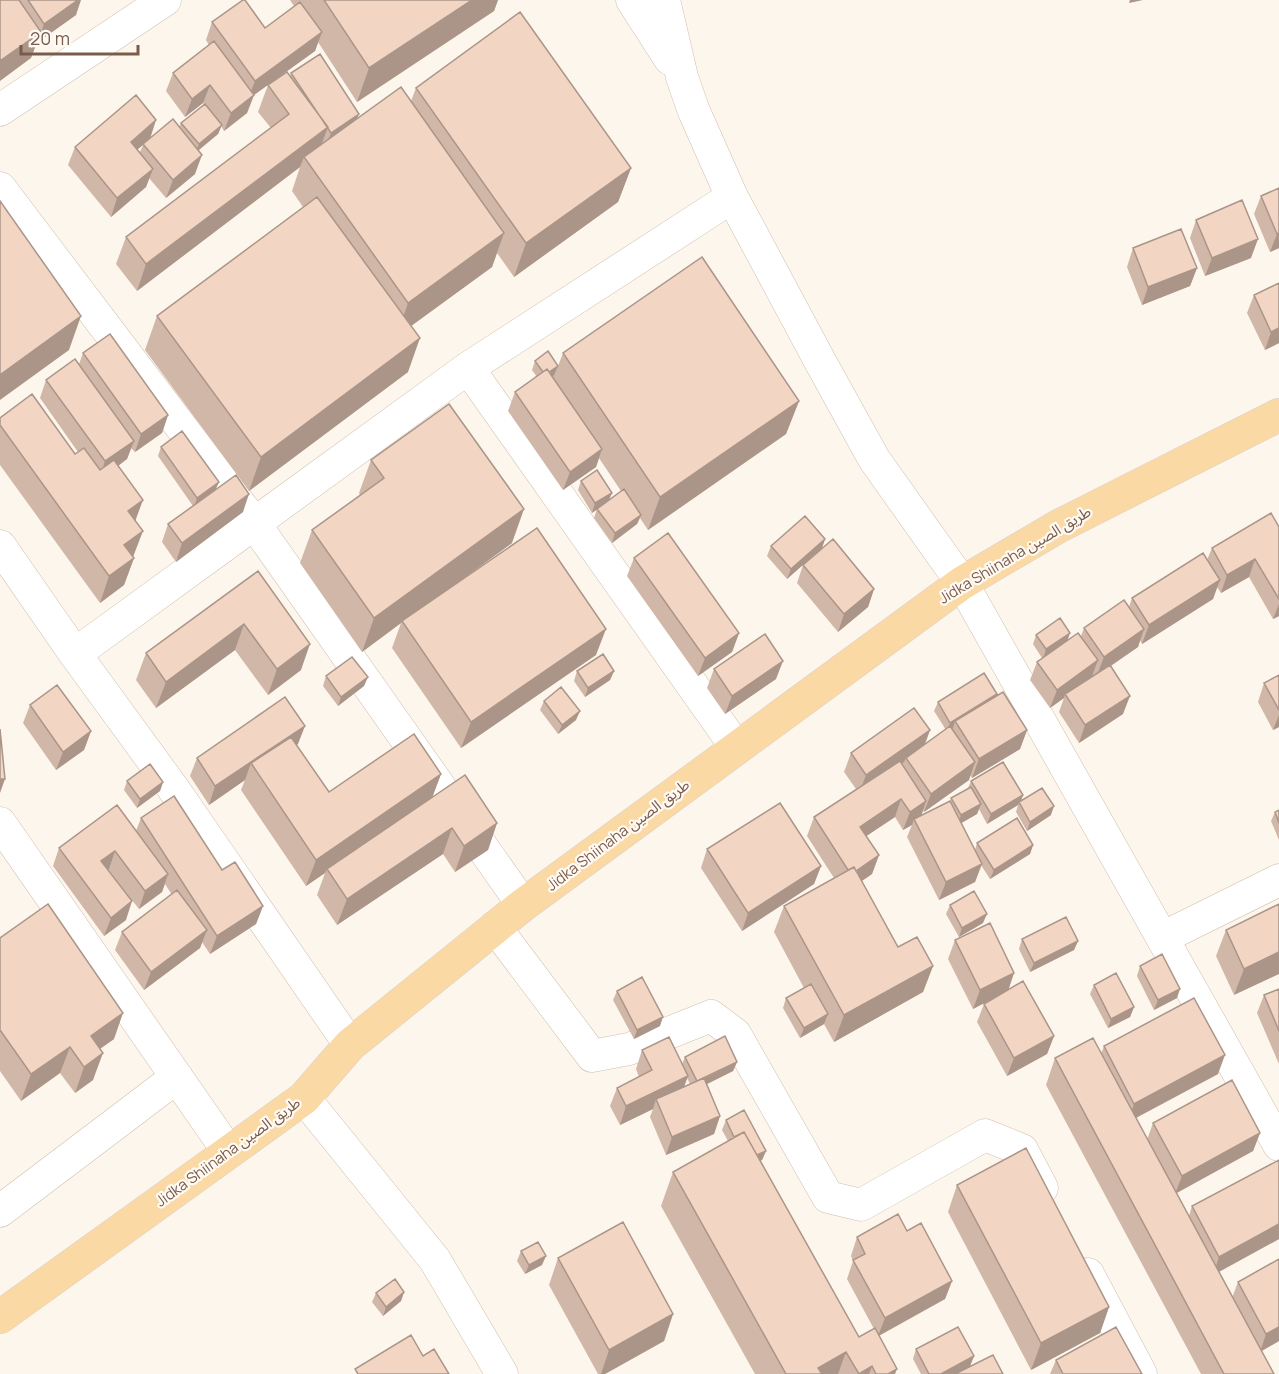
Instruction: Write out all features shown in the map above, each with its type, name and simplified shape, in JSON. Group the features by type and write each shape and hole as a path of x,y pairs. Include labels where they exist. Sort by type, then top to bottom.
{"main road":[{"name":"Jidka Shiinaha طريق الصين","path":"0,1317 303,1098 350,1045 523,905 962,583 1059,526 1279,415"}],"street":[{"path":"0,110 165,0"},
{"path":"632,0 682,77"},
{"path":"664,0 682,77 693,109 732,197 874,459 962,583 1279,1145"},
{"path":"0,188 254,523 523,905"},
{"path":"75,654 468,368 732,197"},
{"path":"468,368 736,747"},
{"path":"0,546 175,791 350,1045"},
{"path":"0,823 228,1151"},
{"path":"1162,938 1279,880"},
{"path":"495,927 592,1056 629,1049 711,1016 735,1035 828,1197 861,1205 985,1135 1022,1150 1054,1211"},
{"path":"0,1211 177,1077"},
{"path":"303,1098 435,1260 502,1374"},
{"path":"1076,1252 1141,1374"}],"building":[{"path":"0,0 19,0 41,32 0,61"},
{"path":"28,0 78,0 44,24"},
{"path":"243,0 265,28 300,2 322,32 255,81 212,22"},
{"path":"324,0 472,0 369,68"},
{"path":"520,12 631,168 526,243 416,88"},
{"path":"214,41 254,95 231,113 210,85 192,99 173,73"},
{"path":"320,54 359,114 331,133 291,73"},
{"path":"287,72 328,127 146,264 126,237 289,114 268,85"},
{"path":"401,87 504,233 408,303 304,157"},
{"path":"136,95 156,120 131,142 153,169 117,198 75,147"},
{"path":"205,104 222,125 199,144 181,123"},
{"path":"173,119 202,155 173,180 143,144"},
{"path":"1279,188 1279,233 1277,234 1261,196"},
{"path":"317,197 420,338 261,457 157,316"},
{"path":"1242,200 1258,239 1212,258 1196,220"},
{"path":"0,201 81,316 0,375"},
{"path":"1181,229 1197,268 1148,287 1133,248"},
{"path":"702,257 799,401 660,497 563,353"},
{"path":"1279,283 1279,328 1271,332 1254,295"},
{"path":"110,334 168,415 141,434 83,353"},
{"path":"548,351 558,366 549,372 547,369 543,372 535,361"},
{"path":"75,359 134,441 105,461 46,380"},
{"path":"547,369 602,449 570,472 515,392"},
{"path":"32,394 75,454 84,448 100,470 114,460 143,500 128,511 143,531 124,545 134,558 109,576 0,425 0,418"},
{"path":"449,404 524,509 374,618 312,530 384,478 371,460"},
{"path":"182,431 219,482 197,498 161,447"},
{"path":"597,470 612,493 595,503 581,481"},
{"path":"236,475 249,494 182,543 168,524"},
{"path":"624,489 641,515 615,533 597,509"},
{"path":"1271,513 1279,527 1279,599 1255,559 1227,575 1212,548"},
{"path":"805,516 825,539 791,569 771,546"},
{"path":"537,528 606,629 471,722 402,621"},
{"path":"668,533 739,633 705,658 634,558"},
{"path":"833,539 874,589 844,614 803,565"},
{"path":"1203,553 1220,580 1149,625 1132,598"},
{"path":"258,571 310,644 277,669 244,624 166,682 146,653"},
{"path":"1124,600 1144,629 1104,657 1084,628"},
{"path":"1060,618 1070,633 1046,649 1036,635"},
{"path":"1078,633 1098,660 1057,690 1037,662"},
{"path":"765,634 783,661 732,696 714,669"},
{"path":"603,654 614,671 588,688 577,671"},
{"path":"352,657 368,677 341,697 326,676"},
{"path":"1110,665 1130,696 1085,725 1065,694"},
{"path":"984,673 997,694 950,723 938,702"},
{"path":"1279,675 1279,710 1264,683"},
{"path":"57,685 91,731 63,752 30,705"},
{"path":"561,687 580,711 562,725 544,701"},
{"path":"1003,692 1027,730 979,759 955,721"},
{"path":"285,697 305,726 215,786 197,758"},
{"path":"914,708 930,730 866,775 851,753"},
{"path":"950,726 975,762 931,794 906,758"},
{"path":"0,729 5,779 0,779"},
{"path":"414,734 441,774 316,860 251,763 291,737 329,792"},
{"path":"900,761 926,801 910,812 901,799 860,827 879,855 856,871 854,867 848,870 814,817"},
{"path":"1003,762 1023,795 991,814 971,781"},
{"path":"150,764 163,782 140,799 127,781"},
{"path":"465,775 497,823 464,846 452,828 347,899 327,869"},
{"path":"971,787 981,804 961,815 951,798"},
{"path":"1042,788 1054,806 1030,822 1019,802"},
{"path":"174,796 222,870 235,862 263,906 217,936 141,818"},
{"path":"950,801 982,864 946,882 914,819"},
{"path":"780,803 821,866 748,913 707,849"},
{"path":"117,805 168,874 145,891 115,851 101,861 132,901 111,918 59,848"},
{"path":"1279,810 1279,823 1275,812"},
{"path":"1017,818 1033,845 994,870 977,843"},
{"path":"854,867 898,947 917,937 933,966 844,1015 784,906"},
{"path":"177,890 207,930 151,972 122,932"},
{"path":"974,891 987,914 962,928 950,905"},
{"path":"48,904 123,1013 91,1036 103,1053 84,1067 70,1047 31,1074 0,1030 0,938"},
{"path":"1279,904 1279,952 1244,969 1226,930"},
{"path":"1066,917 1078,941 1034,963 1022,939"},
{"path":"990,923 1014,973 980,990 955,940"},
{"path":"1162,954 1180,989 1158,1000 1140,966"},
{"path":"1116,973 1134,1007 1111,1019 1094,985"},
{"path":"642,977 663,1017 637,1030 617,991"},
{"path":"1023,981 1054,1036 1014,1058 984,1004"},
{"path":"811,984 828,1014 804,1028 786,998"},
{"path":"1279,989 1279,1031 1264,995"},
{"path":"1194,998 1225,1055 1134,1104 1104,1046"},
{"path":"725,1036 737,1062 697,1081 685,1057"},
{"path":"669,1037 688,1076 626,1106 617,1088 652,1070 642,1050"},
{"path":"1093,1038 1274,1374 1224,1374 1055,1058"},
{"path":"704,1078 720,1116 672,1137 656,1099"},
{"path":"1232,1080 1260,1133 1182,1176 1153,1123"},
{"path":"744,1110 766,1151 757,1155 744,1132 734,1137 726,1120"},
{"path":"744,1132 859,1337 875,1328 897,1369 888,1374 876,1374 872,1366 859,1374 846,1352 818,1368 822,1374 786,1374 673,1172"},
{"path":"1026,1148 1109,1307 1041,1343 957,1185"},
{"path":"1279,1160 1279,1224 1219,1257 1192,1206"},
{"path":"898,1214 907,1231 921,1223 952,1281 885,1318 853,1260 865,1254 857,1237"},
{"path":"623,1222 673,1314 609,1350 558,1258"},
{"path":"538,1242 546,1256 529,1265 521,1251"},
{"path":"1279,1259 1279,1327 1266,1334 1238,1282"},
{"path":"395,1279 404,1292 386,1307 376,1293"},
{"path":"958,1327 974,1356 941,1374 929,1374 916,1349"},
{"path":"1116,1327 1142,1374 1063,1374 1056,1360"},
{"path":"411,1335 423,1356 434,1349 449,1374 358,1374 355,1369"},
{"path":"993,1355 1003,1374 955,1374"}]}
